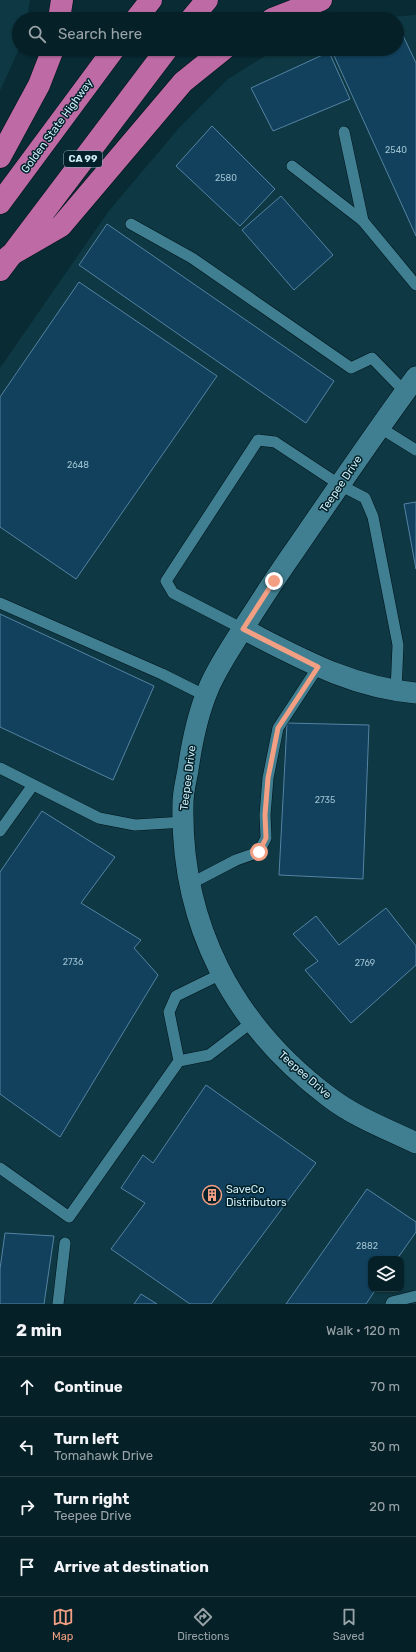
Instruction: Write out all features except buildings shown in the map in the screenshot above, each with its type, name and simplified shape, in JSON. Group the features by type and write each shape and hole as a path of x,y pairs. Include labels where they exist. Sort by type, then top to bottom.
{"highway":[{"path":"60,12 62,0"},
{"path":"142,12 151,0"},
{"path":"197,12 207,0"},
{"path":"290,12 321,0"},
{"path":"0,157 39,85 50,56"},
{"name":"Golden State Highway","path":"0,203 109,56"},
{"name":"CA 99","path":"4,263 162,56"},
{"path":"4,263 61,226 183,82 215,56"}],"street":[{"name":"Teepee Drive","path":"410,385 379,427 274,581 220,664 198,717 183,802 184,842 191,894 207,946 226,983 252,1022 286,1061 330,1098 365,1119 416,1143"},
{"path":"243,629 318,667 346,679 406,692"}],"lane":[{"path":"344,132 363,220"},
{"path":"292,166 363,220 416,285"},
{"path":"131,224 192,258 351,368 372,358 410,385"},
{"path":"379,427 416,450"},
{"path":"243,629 173,593 166,581 258,440 275,442 340,485 365,498 374,517 406,692"},
{"path":"0,603 162,674 206,696"},
{"path":"190,884 236,860 259,852 266,838 265,815 268,778 278,728 318,667"},
{"path":"0,768 99,818 135,825 184,822"},
{"path":"0,831 32,785"},
{"path":"179,1061 169,1012 176,996 221,974"},
{"path":"0,1168 69,1217 179,1061 209,1056 252,1022"},
{"path":"58,1304 65,1243"},
{"path":"390,1304 392,1302 416,1296"}],"shaded area":[{"path":"0,0 30,0 28,12 12,12 12,56 16,56 0,91"},
{"path":"416,15 416,1304 0,1304 0,368 108,212 178,129 228,79 266,56 404,56 404,16"}],"place":[{"name":"SaveCo Distributors","path":"212,1195"}],"route":[{"path":"259,852 266,838 265,815 268,778 278,728 318,667 243,629 274,581"}]}
